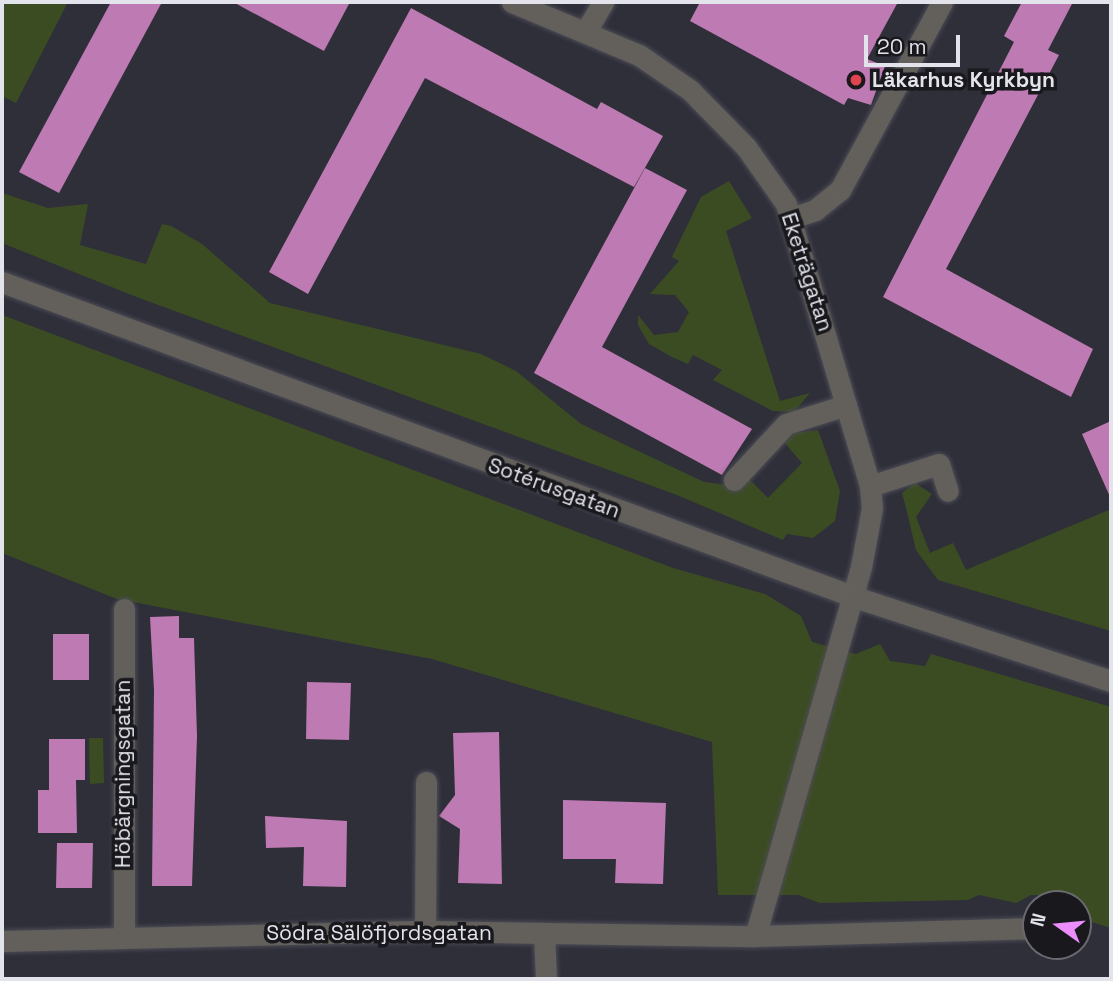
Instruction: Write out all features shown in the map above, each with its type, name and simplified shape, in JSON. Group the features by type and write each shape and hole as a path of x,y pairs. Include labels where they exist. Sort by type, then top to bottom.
{"street":[{"name":"Eketrägatan","path":"512,2 587,29 639,55 690,90 746,147 791,218 870,486 870,529 852,596"},
{"path":"587,29 603,2"},
{"path":"791,218 815,210 840,190 942,2"},
{"name":"Sotérusgatan","path":"2,282 852,596 1111,681"},
{"path":"734,480 786,424 846,405"},
{"path":"870,486 939,464 948,491"},
{"path":"755,936 852,596"},
{"name":"Höbärgningsgatan","path":"124,609 124,938"},
{"path":"425,931 426,782"},
{"name":"Södra Sälöfjordsgatan","path":"2,941 425,931 755,936 1022,928"},
{"path":"544,933 546,979"}],"green space":[{"path":"2,2 68,2 16,103 2,96"},
{"path":"729,181 752,218 726,231 780,401 810,393 794,412 773,411 713,380 722,370 693,355 688,364 672,357 649,344 638,325 638,315 654,335 678,332 689,312 675,295 650,294 679,261 672,257 701,197"},
{"path":"2,193 48,208 88,204 80,245 146,264 162,224 171,226 202,244 270,303 481,354 516,371 581,424 704,482 728,485 748,478 768,498 802,463 784,442 794,433 818,430 840,491 835,521 813,538 787,534 783,540 677,495 134,296 2,243"},
{"path":"2,315 673,568 765,594 801,616 812,642 856,654 880,644 890,661 925,666 931,654 1111,707 1111,928 1092,922 1092,890 1022,890 1022,900 1016,903 979,895 968,900 820,903 798,895 718,895 712,742 432,659 117,599 2,553"},
{"path":"915,483 932,494 916,517 930,553 953,543 966,570 1111,509 1111,631 938,580 916,550 902,493"},
{"path":"89,738 103,738 104,783 90,784"}],"building":[{"path":"111,2 162,2 59,193 19,172"},
{"path":"233,2 350,2 324,51"},
{"path":"700,2 898,2 867,59 885,66 871,105 848,98 844,105 690,21"},
{"path":"1022,2 1073,2 1048,50 1059,55 946,269 1093,349 1071,397 883,297 1014,42 1004,36"},
{"path":"411,8 597,109 601,102 663,136 634,187 425,78 308,294 269,272"},
{"path":"645,168 687,190 602,347 752,429 722,475 534,373"},
{"path":"1111,421 1111,499 1082,434"},
{"path":"179,616 179,638 194,638 197,736 192,886 152,886 154,690 150,617"},
{"path":"53,634 89,634 89,680 53,680"},
{"path":"307,682 351,683 349,740 306,739"},
{"path":"499,732 502,884 458,883 460,829 439,816 455,795 453,733"},
{"path":"49,739 85,739 85,780 76,780 77,833 38,833 38,790 49,790"},
{"path":"563,800 666,803 663,884 615,883 616,859 563,859"},
{"path":"265,816 347,821 346,887 303,886 304,847 266,848"},
{"path":"57,843 93,843 92,888 56,888"}],"place":[{"name":"Läkarhus Kyrkbyn","path":"856,80"}]}
